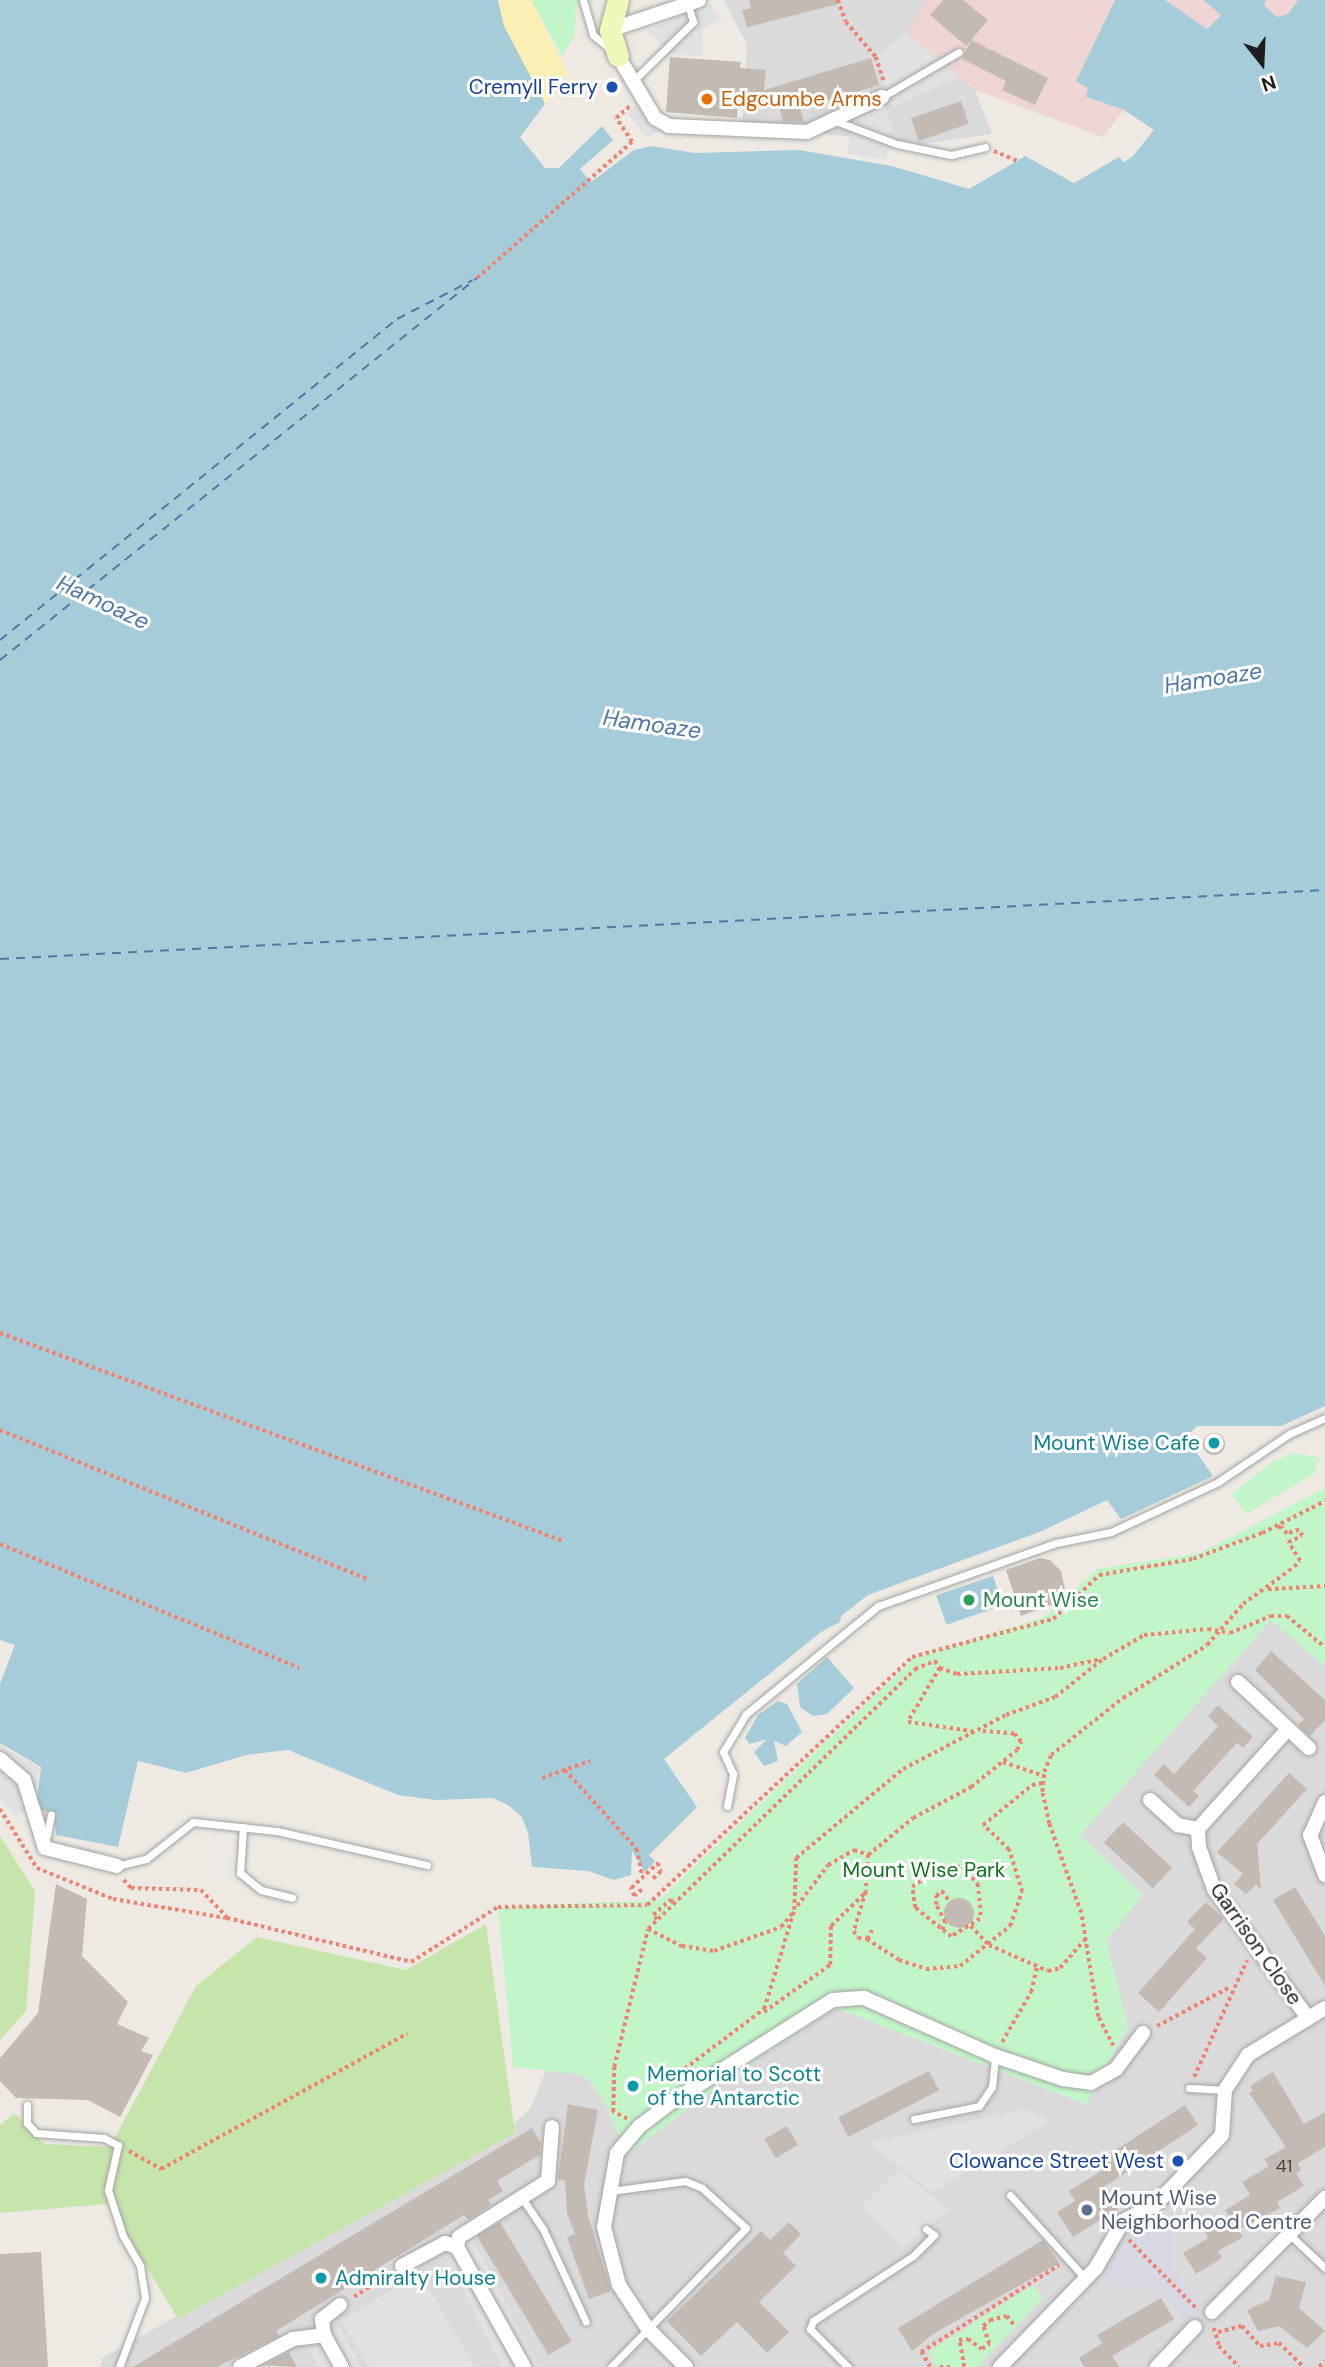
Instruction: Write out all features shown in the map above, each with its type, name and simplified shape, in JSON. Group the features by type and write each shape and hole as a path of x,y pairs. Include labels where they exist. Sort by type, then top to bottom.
{"main road":[{"path":"618,0 610,30 618,56"}],"street":[{"path":"610,30 693,2"},
{"path":"618,56 631,83 655,118 670,127 807,132 885,96"},
{"path":"1238,1682 1309,1748"},
{"path":"1150,1800 1178,1825 1198,1829 1287,1730"},
{"path":"0,1759 24,1780 45,1848 113,1864"},
{"path":"1325,1802 1310,1835 1325,1875"},
{"name":"Garrison Close","path":"1198,1829 1203,1867 1308,2018"},
{"path":"686,2367 648,2329 619,2285 610,2259 604,2227 617,2153 640,2126 689,2090 832,2000 864,1998 995,2056 1063,2079 1091,2083 1116,2069 1143,2033"},
{"path":"999,2367 1086,2278 1104,2256 1117,2228 1156,2204 1222,2135 1225,2090 1233,2072 1248,2055 1325,2008"},
{"path":"524,2367 457,2247 458,2237 548,2181 552,2126"},
{"path":"1157,2367 1325,2198"},
{"path":"402,2266 444,2243 457,2247"},
{"path":"340,2305 322,2319 324,2335 342,2367"},
{"path":"240,2367 293,2339 324,2335"}],"lane":[{"path":"583,0 593,35 618,56"},
{"path":"631,83 693,22 693,2"},
{"path":"885,96 959,52"},
{"path":"833,120 897,144 951,155 985,147"},
{"path":"727,1806 733,1774 723,1752 746,1714 878,1605 1056,1543 1111,1532 1218,1482 1289,1434 1325,1418"},
{"path":"45,1848 51,1814"},
{"path":"113,1864 146,1859 193,1822 243,1827 339,1843 427,1864"},
{"path":"243,1827 240,1873 261,1890 292,1898"},
{"path":"914,2119 979,2106 992,2087 995,2056"},
{"path":"1189,2088 1225,2090"},
{"path":"27,2105 27,2123 36,2133 104,2138 118,2145 108,2190 123,2236 140,2266 145,2298 118,2367"},
{"path":"609,2191 685,2181 702,2189 746,2228 611,2367"},
{"path":"1010,2195 1086,2278"},
{"path":"522,2197 543,2229 586,2322"},
{"path":"848,2367 810,2329 813,2321 913,2256 934,2235 926,2229"},
{"path":"1290,2235 1325,2268"}],"path":[{"path":"838,0 846,22 876,57 885,96"},
{"path":"477,278 632,142 616,118 641,96"},
{"path":"1006,157 1018,161"},
{"path":"0,1333 563,1541"},
{"path":"0,1430 369,1580"},
{"path":"1262,1533 1325,1501"},
{"path":"0,1809 37,1868 113,1899 227,1918 411,1962 498,1907 647,1905 912,1657 1053,1619 1098,1575 1193,1559 1281,1527 1287,1534 1299,1530 1302,1536 1288,1542 1300,1561 1243,1604 1198,1652 1123,1698 1051,1755 1043,1783 1049,1824 1081,1913 1098,2017 1122,2059"},
{"path":"0,1544 299,1668"},
{"path":"1265,1589 1325,1587"},
{"path":"759,2015 794,1910 796,1858 903,1769 975,1731 1055,1697 1103,1659 1143,1635 1219,1631 1230,1633 1271,1616 1287,1616 1325,1647"},
{"path":"640,2126 613,2112 614,2067 648,1929 915,1668 935,1661 940,1668 957,1674 1060,1668 1103,1659"},
{"path":"940,1668 908,1722 1014,1734 1021,1742 1003,1762 971,1787 913,1818 868,1855 866,1892 854,1931 858,1938 867,1939 899,1960 926,1969 960,1966 986,1942 1010,1926 1022,1892 1009,1850 983,1825 1032,1785 1043,1783"},
{"path":"542,1778 590,1761"},
{"path":"1003,1762 1044,1776"},
{"path":"565,1770 637,1849 642,1875"},
{"path":"648,1929 682,1946 714,1951 781,1927 828,1865 854,1850 868,1855"},
{"path":"642,1890 634,1896 631,1888 658,1863 661,1872 652,1880"},
{"path":"113,1864 131,1888 201,1890 227,1918"},
{"path":"942,1866 963,1867 978,1884 980,1919 971,1926 951,1937 915,1908 912,1887 942,1866"},
{"path":"942,1930 945,1922 936,1905 936,1896 942,1891 950,1902"},
{"path":"689,2090 679,2073 830,1965 831,1926 866,1892"},
{"path":"653,1899 662,1907"},
{"path":"657,1920 653,1915 670,1900 675,1903"},
{"path":"971,1926 986,1942 1048,1971 1060,1968 1084,1940"},
{"path":"867,1939 872,1930"},
{"path":"1189,2088 1241,1964 1261,1948"},
{"path":"995,2056 1031,1992 1037,1965"},
{"path":"1143,2033 1232,1986"},
{"path":"118,2145 161,2169 407,2034"},
{"path":"1117,2228 1218,2332 1219,2346 1239,2367"},
{"path":"930,2367 921,2352 1070,2258"},
{"path":"340,2305 402,2266"},
{"path":"964,2367 959,2340 986,2347 983,2326 990,2320 1007,2316 1027,2339"},
{"path":"1218,2332 1242,2326 1261,2346 1279,2343 1304,2367"},
{"path":"1319,2367 1325,2361"},
{"path":"940,2367 950,2367"}],"shaded area":[{"path":"723,0 927,0 907,33 975,90 992,134 918,145 742,124 747,44"},
{"path":"927,0 1115,0 1076,81 1088,88 1087,98 1124,110 1103,137 975,90 906,33"},
{"path":"1165,0 1203,0 1222,15 1207,29"},
{"path":"1266,0 1298,0 1288,14 1277,17 1263,4"},
{"path":"711,3 721,18 702,30 703,56 670,54 647,30"},
{"path":"906,33 959,77 892,108 876,57"},
{"path":"882,97 894,136 886,160 847,154 854,109"},
{"path":"643,99 669,126 647,138 627,113"},
{"path":"1271,1619 1325,1666 1325,2367 100,2367 103,2357 497,2139 530,2109 547,2068 584,2074 603,2099 628,2153 726,2080 836,2008 1086,2104 1128,2026 1106,1941 1142,1895 1080,1835"},
{"path":"0,1745 40,1768 34,1806 15,1817 0,1798"},
{"path":"1025,2109 1046,2117 1046,2123 933,2192 868,2143"},
{"path":"899,2170 949,2210 902,2248 861,2206"},
{"path":"1161,2216 1174,2236 1173,2270 1204,2306 1189,2322 1155,2289 1124,2291 1103,2279 1120,2240"},
{"path":"472,2237 539,2367 502,2367 444,2253"},
{"path":"421,2274 474,2367 369,2367 341,2320"},
{"path":"339,2327 362,2367 319,2367 308,2347"}],"green space":[{"path":"531,0 600,0 576,4 575,35 562,56"},
{"path":"1294,1453 1320,1458 1314,1474 1246,1514 1232,1494 1271,1463"},
{"name":"Mount Wise Park","path":"1325,1488 1325,1666 1271,1620 1080,1835 1142,1895 1106,1941 1128,2026 1086,2104 836,2008 726,2080 628,2154 603,2099 584,2075 513,2067 498,1907 659,1900 914,1658 1045,1617 1097,1569 1200,1553"},
{"path":"0,1836 35,1891 26,2011 0,2040"},
{"path":"486,1924 515,2133 178,2319 108,2204 0,2213 0,2125 14,2113 44,2144 110,2147 196,1986 257,1937 406,1970"},
{"path":"1033,2285 1043,2298 977,2367 937,2367 928,2352"}],"sand":[{"path":"451,0 531,0 567,73 545,104"}],"water":[{"name":"Hamoaze","path":"0,0 498,0 504,26 545,104 520,137 545,168 559,168 602,126 613,140 580,169 591,182 634,150 651,146 695,153 799,150 892,166 969,189 1025,156 1074,183 1119,157 1124,162 1132,157 1154,130 1124,110 1086,97 1088,88 1076,81 1115,0 1165,0 1207,29 1221,15 1203,0 1266,0 1264,5 1277,17 1288,14 1298,0 1325,0 1325,1406 1281,1426 1197,1426 1188,1435 1191,1445 1213,1476 1121,1519 1107,1500 1042,1531 868,1595 841,1616 840,1622 821,1632 664,1759 697,1807 649,1855 655,1861 645,1872 632,1851 631,1875 614,1880 588,1871 532,1867 528,1833 522,1817 508,1805 493,1798 436,1800 398,1795 288,1750 246,1755 186,1773 138,1761 118,1847 56,1835 54,1815 36,1807 41,1767 0,1743 0,1684 15,1645 0,1640"},
{"name":"Mount Wise","path":"993,1576 1003,1605 946,1625 936,1596"},
{"path":"827,1657 854,1688 827,1714 813,1716 800,1707 797,1684"},
{"path":"778,1701 787,1704 802,1732 786,1746 774,1741 778,1761 764,1766 754,1752 767,1739 750,1744 745,1738 758,1715"}],"building":[{"path":"749,0 837,0 838,4 747,27 742,10 751,8"},
{"path":"943,0 963,0 988,20 966,46 930,15"},
{"path":"971,40 1048,78 1035,105 1002,90 1006,81 962,59"},
{"path":"670,57 741,62 740,68 766,70 764,90 871,58 879,85 800,109 804,122 783,121 777,101 738,97 737,118 666,112"},
{"path":"961,101 969,124 919,141 911,118"},
{"name":"Mount Wise Cafe","path":"1214,1433 1222,1436 1225,1444 1222,1452 1214,1455 1206,1452 1203,1444 1206,1436"},
{"path":"1040,1558 1050,1560 1061,1571 1065,1589 1053,1604 1021,1616 1006,1570"},
{"path":"1271,1651 1325,1700 1325,1720 1310,1736 1298,1725 1304,1719 1255,1670"},
{"path":"1218,1705 1253,1737 1243,1748 1237,1743 1193,1791 1199,1796 1189,1807 1154,1775 1164,1764 1174,1774 1211,1734 1218,1726 1208,1716"},
{"path":"1289,1773 1307,1789 1257,1844 1261,1889 1256,1885 1246,1894 1234,1884 1243,1874 1217,1852"},
{"path":"1123,1822 1172,1868 1153,1888 1104,1842"},
{"path":"56,1884 87,1899 82,1956 128,2002 117,2024 149,2038 141,2051 153,2055 120,2117 88,2100 16,2098 0,2081 0,2058 38,2013"},
{"path":"1295,1887 1325,1936 1325,1986 1273,1900"},
{"path":"959,1898 970,1902 974,1913 970,1924 959,1928 948,1924 944,1913 948,1902"},
{"path":"1206,1902 1224,1919 1196,1948 1207,1958 1159,2012 1138,1993 1195,1929 1187,1922"},
{"path":"929,2071 939,2091 848,2137 838,2117"},
{"path":"1273,2072 1304,2124 1325,2112 1325,2147 1298,2163 1301,2170 1296,2173 1304,2186 1277,2202 1280,2208 1238,2230 1243,2237 1218,2251 1222,2258 1196,2274 1183,2253 1208,2238 1204,2230 1229,2216 1225,2210 1250,2195 1242,2182 1269,2166 1264,2159 1286,2147 1249,2093 1253,2091 1250,2086"},
{"path":"568,2104 598,2110 584,2184 588,2216 611,2291 589,2299 567,2237 575,2234 567,2213 565,2181 558,2179"},
{"path":"1185,2105 1198,2125 1104,2187 1118,2209 1073,2237 1057,2212 1075,2201 1069,2191 1104,2169 1099,2161"},
{"path":"787,2126 798,2145 775,2158 764,2139"},
{"name":"Admiralty House","path":"532,2128 541,2143 540,2155 497,2181 503,2191 488,2200 491,2205 468,2220 464,2215 276,2331 279,2336 217,2367 133,2367"},
{"path":"500,2222 572,2341 548,2355 477,2236"},
{"path":"789,2222 801,2234 783,2253 796,2266 759,2302 789,2332 767,2353 737,2322 701,2356 667,2321 761,2231 770,2240"},
{"path":"1043,2240 1059,2263 933,2334 912,2351 898,2328"},
{"path":"41,2252 48,2367 0,2367 0,2254"},
{"path":"1276,2276 1306,2282 1299,2308 1325,2331 1307,2348 1279,2326 1258,2331 1247,2310 1269,2300"},
{"path":"1161,2298 1174,2319 1112,2356 1119,2367 1084,2367 1079,2358 1102,2343 1097,2335"},
{"path":"289,2352 297,2367 265,2365"}],"ferry route":[{"path":"0,660 477,278"},
{"path":"0,640 397,319 473,280"},
{"path":"0,959 1325,890"}],"place":[{"name":"Cremyll Ferry","path":"612,87"},
{"name":"Edgcumbe Arms","path":"707,99"},
{"name":"Mount Wise Cafe","path":"1214,1443"},
{"name":"Mount Wise","path":"969,1600"},
{"name":"Memorial to Scott of the Antarctic","path":"633,2086"},
{"name":"Clowance Street West","path":"1178,2161"},
{"name":"Mount Wise Neighborhood Centre","path":"1087,2210"},
{"name":"Admiralty House","path":"321,2278"}]}
